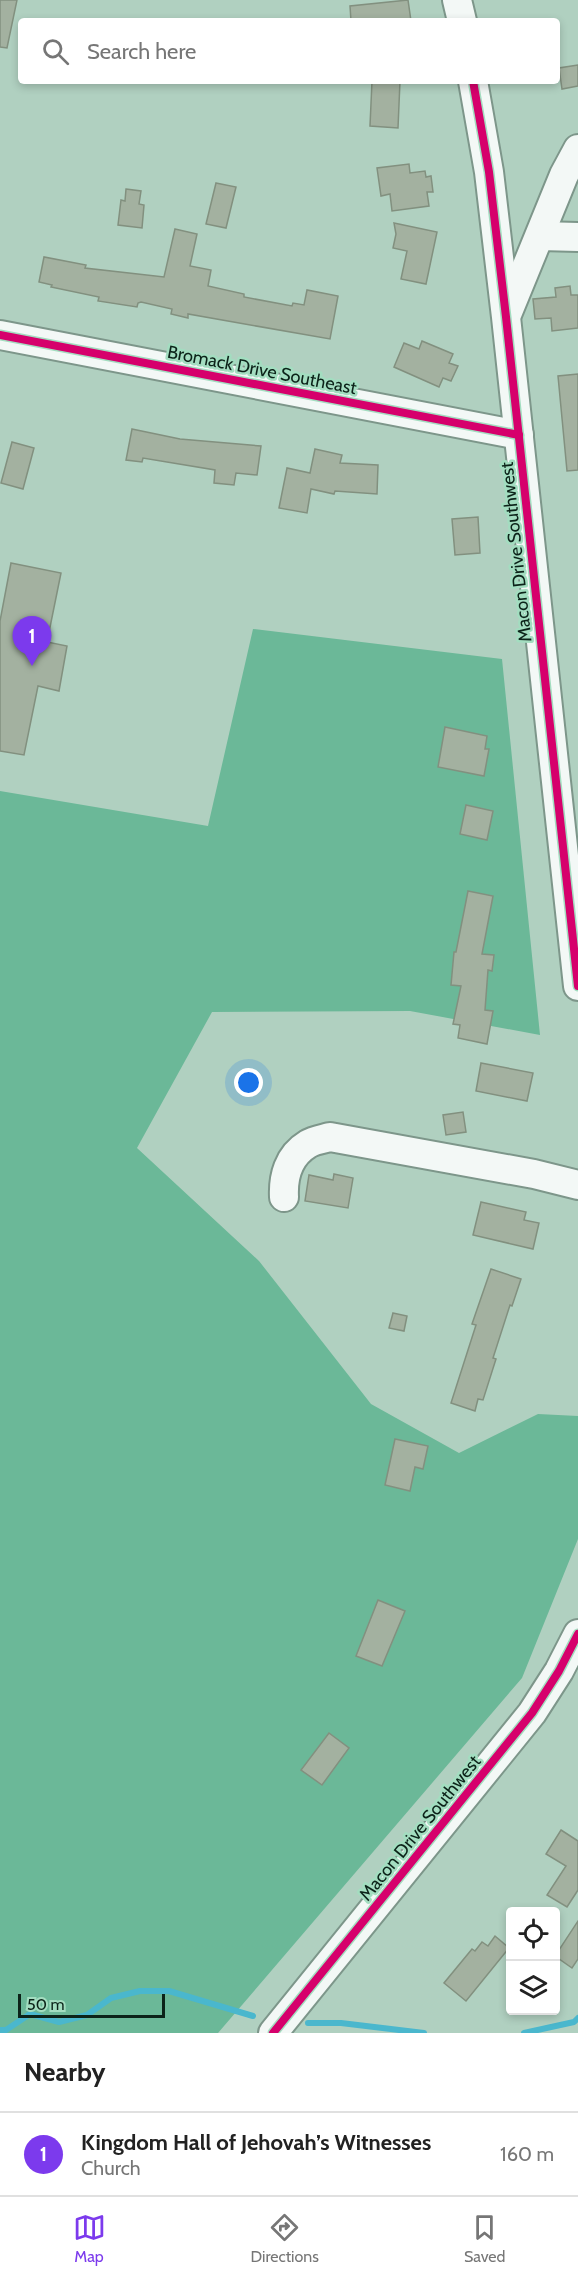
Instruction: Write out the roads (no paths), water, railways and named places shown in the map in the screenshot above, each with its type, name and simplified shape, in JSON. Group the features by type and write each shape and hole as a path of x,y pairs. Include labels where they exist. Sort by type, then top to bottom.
{"street":[{"path":"457,0 461,18"},
{"name":"Macon Drive Southwest","path":"474,84 489,172 506,317 578,986"},
{"path":"506,317 564,175 578,149"},
{"path":"540,236 578,237"},
{"name":"Bromack Drive Southeast","path":"0,335 519,435"},
{"path":"284,1197 283,1179 291,1160 308,1144 330,1137 534,1174 578,1185"},
{"name":"Macon Drive Southwest","path":"273,2033 532,1713 559,1671 578,1634"}],"waterway":[{"path":"0,2030 6,2030 30,2014 59,2022 87,2015 111,1998 140,1991 169,1991 253,2016"},
{"path":"524,2033 574,2022 578,2018"},
{"path":"308,2023 341,2023 424,2033"}],"place":[{"name":"Kingdom Hall of Jehovah’s Witnesses","path":"32,666"}]}
